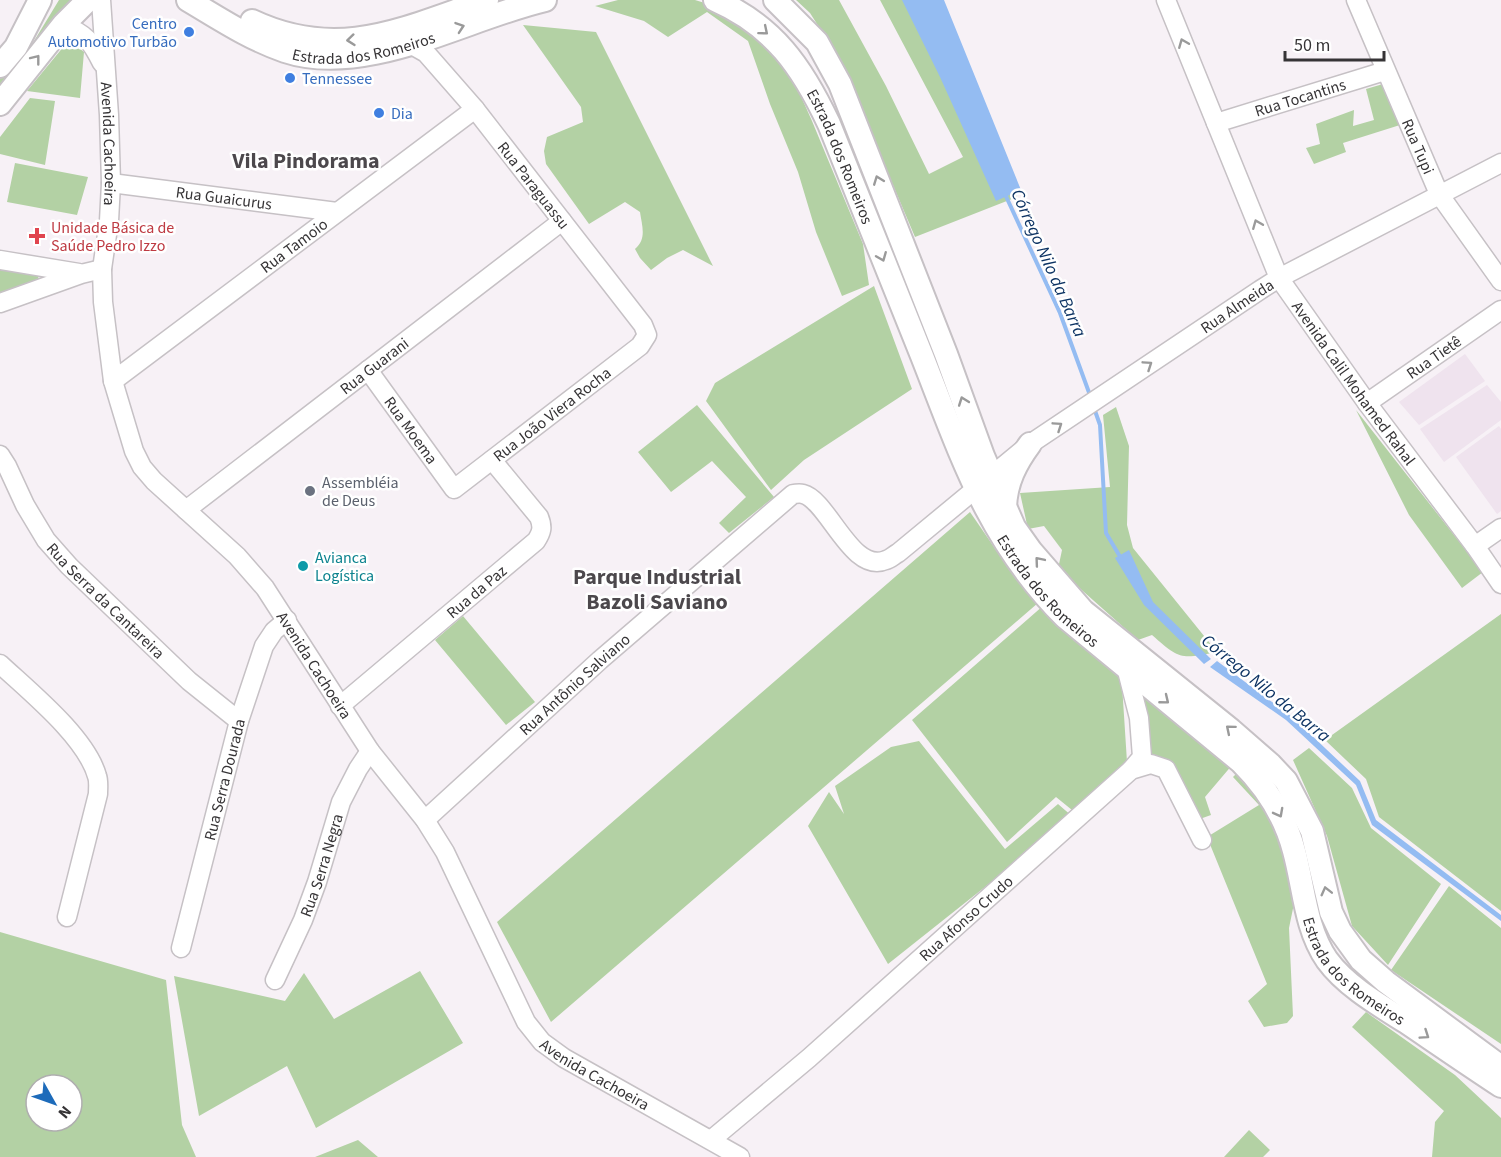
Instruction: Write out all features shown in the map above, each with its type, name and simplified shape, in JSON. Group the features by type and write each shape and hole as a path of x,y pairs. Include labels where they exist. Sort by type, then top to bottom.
{"main road":[{"path":"0,66 16,47 40,0"},
{"path":"0,105 63,25 88,0"},
{"name":"Estrada dos Romeiros","path":"189,0 259,41 288,52 337,57 370,54 410,44 545,0"},
{"name":"Estrada dos Romeiros","path":"218,0 270,29 302,38 346,41 383,35 487,0"},
{"name":"Estrada dos Romeiros","path":"715,0 746,16 768,33 788,53 816,98 833,134 952,435 983,473 1030,551 1083,611 1231,730 1286,781 1312,831 1331,912 1340,931 1361,960 1501,1067"},
{"name":"Estrada dos Romeiros","path":"775,0 817,42 840,84 946,354 983,473 999,534 1041,592 1065,617 1241,762 1262,784 1286,825 1295,852 1301,888 1313,933 1326,959 1368,998 1501,1086"},
{"path":"952,435 983,473 1012,458"},
{"path":"1005,508 1005,494 1009,481 1018,461 1030,444"},
{"path":"1313,933 1340,931"}],"street":[{"name":"Avenida Cachoeira","path":"101,0 111,183 109,220 102,269 103,302 113,381 134,451 142,468 153,481 237,556 265,588 370,751 425,820 445,852 526,1022 542,1042 564,1058 740,1157"},
{"name":"Avenida Calil Mohamed Rahal","path":"1166,0 1279,278 1367,404 1475,546 1501,584"},
{"name":"Rua Tupi","path":"1356,0 1439,194 1501,280"},
{"name":"Avenida Cachoeira","path":"63,25 86,36 104,67"},
{"name":"Rua Paraguassu","path":"410,44 426,53 475,109 643,325 647,335"},
{"name":"Rua Tocantins","path":"1216,123 1385,71"},
{"name":"Rua Tamoio","path":"113,381 475,109"},
{"name":"Rua Almeida","path":"1012,458 1279,278 1501,163"},
{"name":"Rua Guaicurus","path":"111,183 337,212"},
{"name":"Rua Guarani","path":"186,510 562,221"},
{"path":"0,260 81,274"},
{"path":"0,303 81,274 102,269"},
{"name":"Rua Tietê","path":"1367,404 1501,310"},
{"name":"Rua João Viera Rocha","path":"454,489 640,346 647,335"},
{"name":"Rua Moema","path":"368,370 454,489"},
{"name":"Rua Serra da Cantareira","path":"0,455 25,505 46,540 69,566 189,681 239,721"},
{"name":"Rua da Paz","path":"340,706 536,541 542,533 539,517 492,460"},
{"name":"Rua Antônio Salviano","path":"425,820 600,660 793,494 803,494 813,500 853,549 863,557 872,562 885,561 898,553 983,473"},
{"path":"1475,546 1501,528"},
{"name":"Rua Serra Dourada","path":"181,948 239,721 264,646 274,631 287,620"},
{"path":"0,664 79,742 92,761 98,778 98,794 68,917"},
{"path":"1126,667 1139,718 1142,757 1131,770"},
{"name":"Rua Serra Negra","path":"275,980 317,882 341,801 370,751"},
{"path":"1131,770 1151,764 1166,769 1202,840"},
{"name":"Rua Afonso Crudo","path":"711,1140 809,1058 1131,770"}],"shaded area":[{"path":"1465,354 1485,381 1419,425 1399,402"},
{"path":"1487,385 1501,402 1501,420 1444,462 1420,429"},
{"path":"1499,426 1501,429 1501,511 1497,514 1456,457"}],"green space":[{"path":"59,0 80,0 0,89 0,79 31,46"},
{"path":"618,0 695,0 708,4 763,38 795,83 812,121 863,244 869,285 842,296 816,232 798,172 770,104 748,41 707,12 668,37 644,21 595,6"},
{"path":"796,0 839,0 886,86 929,174 963,157 880,0 943,0 1017,197 915,237 840,60 810,13"},
{"path":"523,25 596,32 713,266 683,250 651,270 635,249 642,237 640,212 625,202 589,224 546,164 544,151 547,137 583,122 581,107"},
{"path":"69,40 84,52 80,98 27,91"},
{"path":"1383,84 1400,125 1343,143 1346,152 1314,164 1306,148 1320,144 1316,124 1354,110 1353,126 1374,120 1366,89"},
{"path":"30,98 55,101 45,165 0,154 0,137"},
{"path":"15,163 88,177 77,215 7,202"},
{"path":"0,266 38,274 39,284 0,296"},
{"path":"874,286 912,389 804,460 771,490 706,401 715,383"},
{"path":"697,405 774,497 729,533 719,523 746,497 712,461 671,492 638,452"},
{"path":"1116,407 1129,446 1127,525 1133,548 1217,652 1182,656 1152,635 1138,640 1058,569 1062,550 1044,526 1028,529 1020,493 1110,487 1103,415"},
{"path":"1356,410 1483,572 1462,588 1409,515"},
{"path":"970,512 1003,560 1038,603 551,1022 497,922"},
{"path":"1044,605 1121,669 1127,762 1072,810 1056,797 1007,842 912,720"},
{"path":"1501,614 1501,911 1379,817 1366,779 1325,740"},
{"path":"463,616 535,702 506,725 435,640"},
{"path":"1136,681 1233,764 1205,797 1211,815 1197,820 1148,755"},
{"path":"919,741 1005,849 1058,804 1073,817 888,964 808,826 829,792 844,814 835,786 891,747"},
{"path":"1309,748 1352,788 1371,828 1441,884 1388,965 1352,926 1327,836 1293,760"},
{"path":"1241,769 1281,823 1297,889 1289,928 1293,1016 1287,1023 1264,1027 1248,1001 1267,984 1207,837 1259,805 1233,777"},
{"path":"1449,886 1501,928 1501,1044 1391,970"},
{"path":"0,932 166,980 182,1125 196,1157 0,1157"},
{"path":"420,971 463,1043 316,1128 287,1066 199,1116 174,976 285,1001 304,973 334,1019"},
{"path":"1366,1012 1455,1075 1501,1118 1501,1157 1432,1157 1435,1122 1444,1111 1352,1027"},
{"path":"1249,1130 1270,1150 1263,1157 1224,1157"},
{"path":"358,1140 378,1157 315,1157"}],"water":[{"path":"902,0 944,0 1021,190 996,201 940,77"},
{"path":"1129,550 1153,602 1211,659 1204,664 1144,605 1115,558"},
{"path":"1217,661 1291,716 1360,781 1376,820 1501,915 1501,921 1372,825 1356,785 1286,720 1210,667"}],"waterway":[{"name":"Córrego Nilo da Barra","path":"1004,192 1060,313 1091,398"},
{"name":"Córrego Nilo da Barra","path":"1094,408 1100,425 1106,533 1122,560"}],"place":[{"name":"Centro Automotivo Turbão","path":"189,32"},
{"name":"Tennessee","path":"290,78"},
{"name":"Dia","path":"379,113"},
{"name":"Unidade Básica de Saúde Pedro Izzo","path":"37,236"},
{"name":"Assembléia de Deus","path":"310,491"},
{"name":"Avianca Logística","path":"303,566"}],"district":[{"name":"Vila Pindorama","path":"306,160"},
{"name":"Parque Industrial Bazoli Saviano","path":"657,588"}]}
